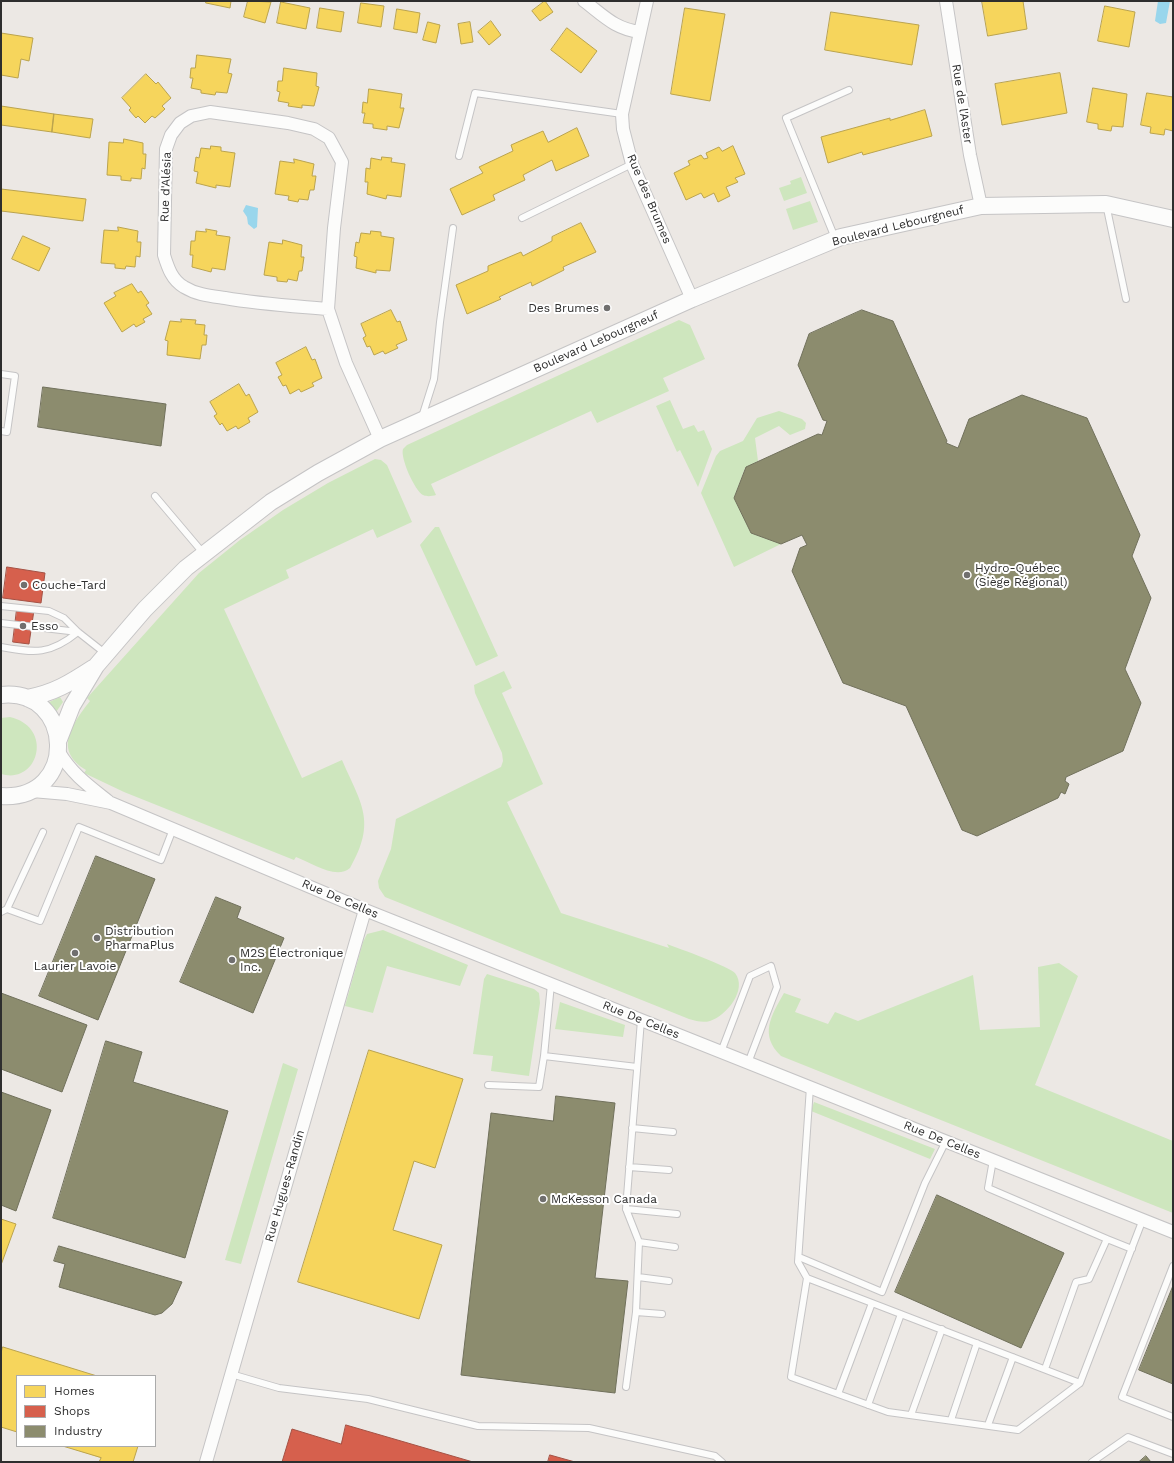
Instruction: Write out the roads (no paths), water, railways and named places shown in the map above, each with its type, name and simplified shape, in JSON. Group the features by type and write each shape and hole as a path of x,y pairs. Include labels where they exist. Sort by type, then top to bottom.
{"main road":[{"name":"Boulevard Lebourgneuf","path":"32,791 41,785 53,771 59,746 72,706 101,660 150,604 186,568 271,502 318,473 380,439 692,299 836,240 981,206 1106,204 1173,220"},
{"name":"Boulevard Lebourgneuf","path":"27,698 45,695 63,687 101,660"},
{"path":"1,695 16,695 27,698 44,710 54,724 59,746"},
{"path":"5,798 32,791"}],"street":[{"path":"584,1 607,19 625,30 640,32"},
{"name":"Rue des Brumes","path":"647,1 622,114 623,129 632,164 692,299"},
{"name":"Rue de l'Aster","path":"946,1 970,156 981,206"},
{"name":"Rue d'Alésia","path":"328,309 273,305 196,294 183,287 174,278 168,269 164,255 166,149 171,135 180,123 192,116 210,112 294,124 314,129 329,138 336,147 342,162 334,228 328,309 346,363 380,439"},
{"name":"Rue De Celles","path":"59,746 68,767 75,775 111,803"},
{"name":"Rue De Celles","path":"32,791 67,794 111,803 365,910 1173,1232"},
{"name":"Rue Hugues-Randin","path":"206,1462 365,910"}],"lane":[{"path":"836,240 786,118 849,90"},
{"path":"458,156 475,92 622,114"},
{"path":"522,218 632,164"},
{"path":"1106,204 1126,299"},
{"path":"421,421 434,379 440,322 454,228"},
{"path":"1,374 15,376 7,432 1,431"},
{"path":"155,496 204,554"},
{"path":"1,606 49,611 64,618 78,632 101,660"},
{"path":"1,623 78,632"},
{"path":"1,647 38,651 54,648 78,632"},
{"path":"43,832 4,911 40,921 79,827 161,860 173,829"},
{"path":"721,1052 750,976 771,966 777,987 748,1062"},
{"path":"488,1084 539,1088 544,1056 551,984"},
{"path":"626,1387 636,1312 638,1277 639,1242 626,1209 641,1020"},
{"path":"544,1056 637,1067"},
{"path":"810,1087 798,1262 807,1278 791,1377 888,1412 1018,1430 1080,1383 1143,1219"},
{"path":"632,1128 673,1132"},
{"path":"799,1256 882,1292 925,1183 946,1141"},
{"path":"993,1160 988,1188 1132,1249"},
{"path":"629,1167 670,1170"},
{"path":"626,1209 677,1214"},
{"path":"1045,1369 1076,1282 1089,1279 1107,1239"},
{"path":"639,1242 675,1247"},
{"path":"1173,1266 1122,1397 1173,1417"},
{"path":"638,1277 669,1281"},
{"path":"807,1278 1080,1383"},
{"path":"838,1394 872,1303"},
{"path":"636,1312 662,1314"},
{"path":"868,1405 901,1314"},
{"path":"911,1415 942,1329"},
{"path":"951,1420 977,1343"},
{"path":"988,1426 1013,1357"},
{"path":"231,1374 279,1388 368,1399 478,1426 588,1428 715,1456 722,1462"},
{"path":"1092,1462 1128,1437 1173,1454"}],"water":[{"path":"1158,1 1170,1 1166,23 1160,24 1155,21"},
{"path":"246,205 258,208 257,227 254,229 248,224 247,217 243,211"}],"place":[{"name":"Des Brumes","path":"607,308"},
{"name":"Hydro-Québec (Siège Régional)","path":"967,575"},
{"name":"Couche-Tard","path":"24,585"},
{"name":"Esso","path":"23,626"},
{"name":"Distribution PharmaPlus","path":"97,938"},
{"name":"Laurier Lavoie","path":"75,953"},
{"name":"M2S Électronique Inc.","path":"232,960"},
{"name":"McKesson Canada","path":"543,1199"}]}
